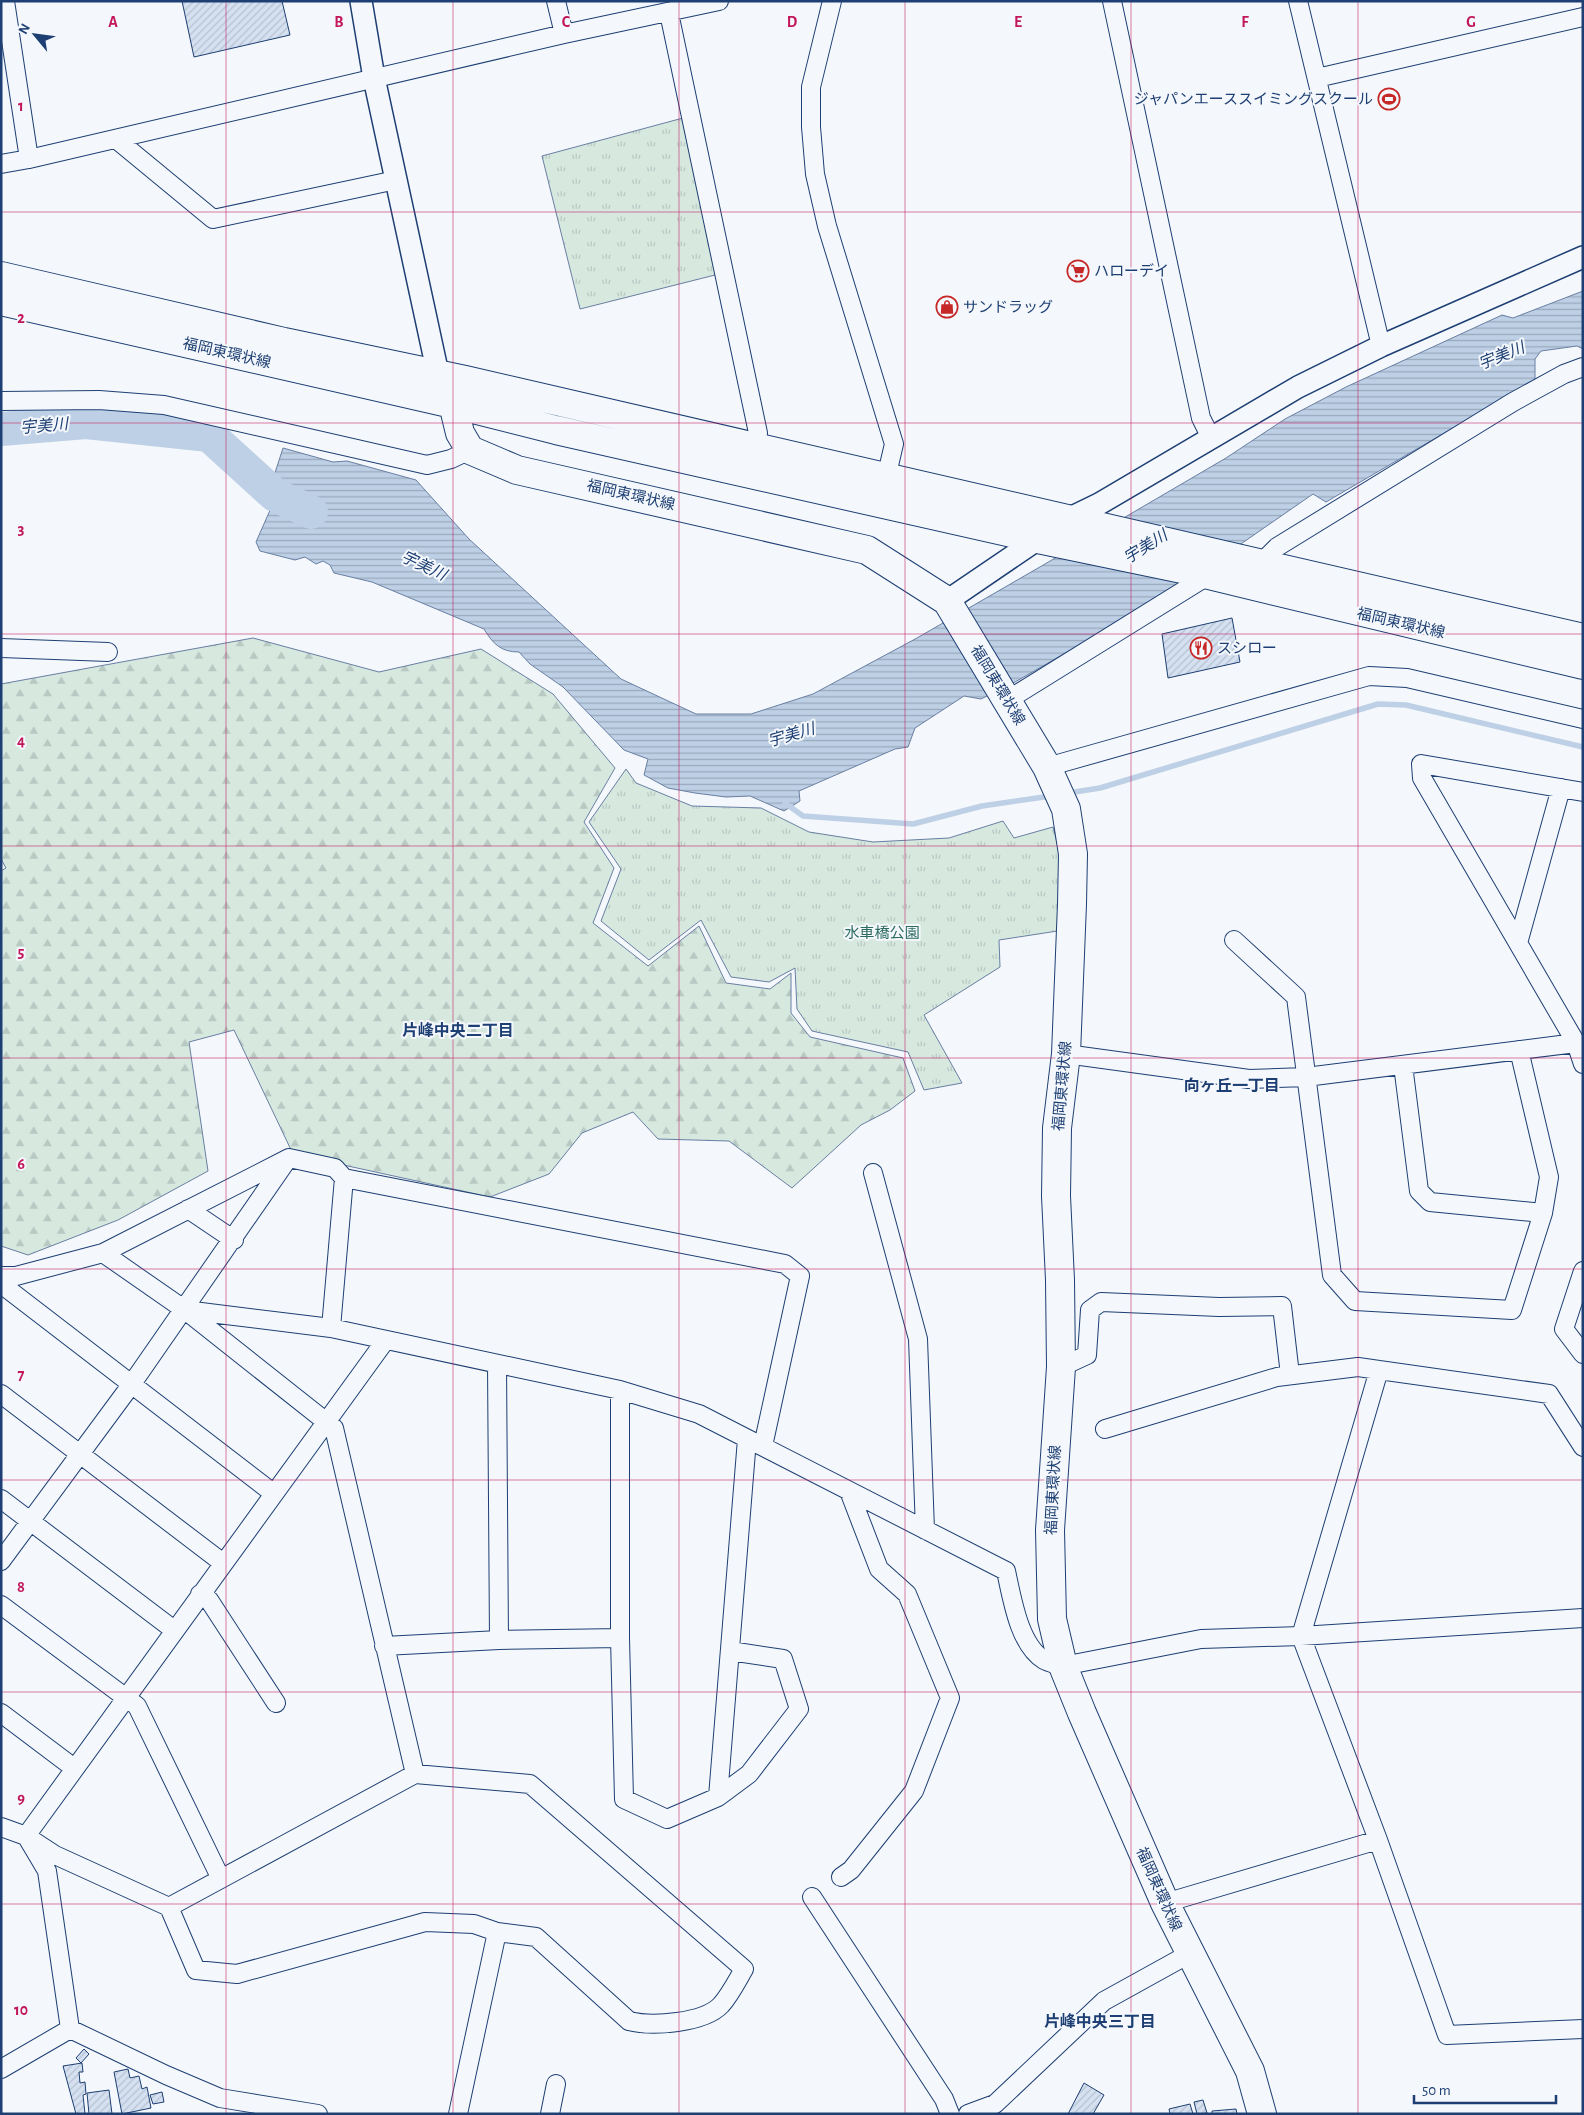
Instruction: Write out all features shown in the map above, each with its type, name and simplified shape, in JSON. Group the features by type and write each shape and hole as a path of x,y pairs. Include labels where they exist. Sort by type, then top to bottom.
{"main road":[{"name":"福岡東環状線","path":"1,276 284,342 438,374 1261,563 1441,607 1583,638"},
{"name":"福岡東環状線","path":"1,301 453,404 556,430 1200,573 1583,664"},
{"path":"438,374 453,404 460,433 470,450"},
{"name":"福岡東環状線","path":"470,450 518,470 582,483 867,550 951,607 1048,772 1066,809 1073,854 1066,1054 1057,1128 1056,1196 1060,1280 1061,1366 1050,1530 1052,1619 1063,1666 1165,1903 1189,1954 1250,2071 1262,2114"}],"street":[{"path":"5,1 29,159"},
{"path":"361,1 374,78 438,374"},
{"path":"556,1 564,34"},
{"path":"1,164 116,139 564,34 719,1"},
{"path":"832,1 811,87 811,127 816,174 827,226 894,444 886,478"},
{"path":"1112,1 1201,418 1211,438"},
{"path":"1298,1 1381,346"},
{"path":"669,13 758,433 755,447"},
{"path":"1317,78 1583,17"},
{"path":"116,139 213,220 396,180"},
{"path":"951,607 1069,520 1298,387 1381,346 1583,256"},
{"path":"1261,563 1277,547 1447,442 1513,402 1564,374 1583,367"},
{"path":"1,401 99,400 164,405 427,465 451,459 470,450"},
{"path":"1004,697 1200,573"},
{"path":"1,648 108,652"},
{"path":"1048,772 1369,676 1407,678 1583,718"},
{"path":"1583,792 1421,764 1422,778 1576,1042 1583,1064"},
{"path":"1518,943 1560,788"},
{"path":"1234,940 1296,997 1332,1276 1355,1301 1512,1310 1543,1214 1549,1177 1519,1050"},
{"path":"1066,1054 1249,1080 1306,1077 1576,1042"},
{"path":"1403,1065 1419,1191 1430,1202 1543,1214"},
{"path":"1,1562 131,1386 289,1158"},
{"path":"1,1276 16,1276 103,1253 289,1158 335,1168 344,1178 785,1264 800,1276 763,1446"},
{"path":"873,1173 918,1339 925,1530"},
{"path":"331,1328 344,1178"},
{"path":"188,1210 234,1240"},
{"path":"103,1253 185,1310 334,1428 414,1774"},
{"path":"1581,1280 1564,1329 1583,1354"},
{"path":"1,1284 131,1386 273,1493"},
{"path":"1061,1366 1087,1355 1090,1310 1101,1302 1219,1308 1282,1306 1290,1375"},
{"path":"185,1310 331,1328 620,1390 699,1414 1006,1571 1016,1617 1029,1643 1045,1661 1063,1666 1201,1639 1301,1636 1583,1618"},
{"path":"26,1836 385,1341"},
{"path":"498,1364 499,1640"},
{"path":"1105,1429 1277,1376 1358,1366 1549,1394 1583,1447"},
{"path":"1379,1370 1301,1636 1378,1840 1447,2035 1583,2029"},
{"path":"620,1390 620,1638 624,1799 667,1819 718,1798 749,1774 799,1709 783,1659 730,1651"},
{"path":"1,1394 81,1453 223,1563"},
{"path":"718,1798 747,1439"},
{"path":"841,1877 851,1870 914,1791 950,1698 907,1594 879,1569 849,1491"},
{"path":"1,1499 174,1630"},
{"path":"200,1594 209,1600 276,1703"},
{"path":"1,1605 137,1706 221,1879"},
{"path":"384,1646 499,1640 620,1638"},
{"path":"1,1713 74,1768"},
{"path":"1,1827 26,1836 55,1855 169,1907 196,1970 237,1974 425,1922 474,1924 497,1932 536,1937 629,2022 646,2026 707,2016 721,2005 744,1969 530,1784 414,1774 169,1907"},
{"path":"26,1836 47,1870 70,2029"},
{"path":"1165,1903 1378,1840"},
{"path":"812,1897 944,2099 950,2114"},
{"path":"458,2114 497,1932"},
{"path":"968,2114 995,2104 1104,2001 1189,1954"},
{"path":"1,2069 70,2029"},
{"path":"70,2029 166,2075 220,2098 318,2114"},
{"path":"550,2114 556,2084"}],"green space":[{"path":"683,118 719,274 580,309 542,156"},
{"path":"253,638 379,672 481,649 553,694 615,768 584,822 614,868 593,923 648,966 699,926 726,983 770,989 791,973 791,1013 810,1037 903,1058 915,1091 890,1110 861,1125 792,1188 729,1141 658,1139 633,1112 582,1133 549,1174 490,1197 293,1154 234,1030 189,1042 208,1171 118,1220 28,1255 1,1246 1,871 6,868 1,859 1,684"},
{"name":"水車橋公園","path":"626,769 636,783 692,806 761,808 809,832 873,842 949,838 1003,821 1014,838 1053,827 1062,862 1064,930 999,940 1000,967 924,1015 962,1083 924,1090 908,1052 812,1031 797,1009 795,968 769,982 731,977 701,920 649,960 601,921 621,869 589,822"}],"water":[{"path":"1583,291 1583,349 1577,346 1541,351 1535,359 1535,380 1326,502 1313,494 1170,593 1015,682 981,699 964,696 915,728 908,747 895,749 799,791 800,801 784,811 750,796 726,797 668,788 644,775 648,759 624,750 563,687 530,664 519,652 502,649 484,629 372,582 334,573 330,565 323,561 316,564 305,557 295,560 260,551 256,542 271,508 269,501 273,479 283,448 333,462 347,461 416,480 469,539 621,679 696,714 751,714 813,694 917,638 1226,458 1285,419 1346,387 1502,315 1513,318"}],"building":[{"path":"182,1 282,1 290,35 194,57"},
{"name":"スシロー","path":"1232,618 1240,662 1168,678 1162,634"},
{"path":"84,2049 89,2054 81,2063 76,2058"},
{"path":"82,2063 83,2072 79,2072 80,2083 85,2082 86,2094 83,2095 85,2114 76,2114 63,2066"},
{"path":"128,2069 130,2078 139,2076 142,2089 147,2087 151,2108 122,2114 114,2072"},
{"path":"1084,2083 1104,2095 1093,2114 1068,2114"},
{"path":"109,2090 112,2114 89,2114 87,2093"},
{"path":"162,2092 164,2102 153,2104 150,2095"},
{"path":"1203,2100 1207,2113 1197,2114 1194,2102"},
{"path":"1190,2104 1193,2114 1170,2114 1169,2109"},
{"path":"1236,2109 1237,2114 1212,2114 1212,2111"}],"waterway":[{"name":"宇美川","path":"1,429 86,422 209,435 275,495 311,512"},
{"path":"1068,793 1100,788 1378,704 1406,705 1583,747"},
{"path":"785,803 803,816 913,824 982,806 1051,796"}],"place":[{"name":"ジャパンエーススイミングスクール","path":"1389,99"},
{"name":"ハローデイ","path":"1078,271"},
{"name":"サンドラッグ","path":"947,307"},
{"name":"スシロー","path":"1201,648"}],"district":[{"name":"片峰中央二丁目","path":"458,1030"},
{"name":"向ヶ丘一丁目","path":"1232,1085"},
{"name":"片峰中央三丁目","path":"1100,2021"}]}
